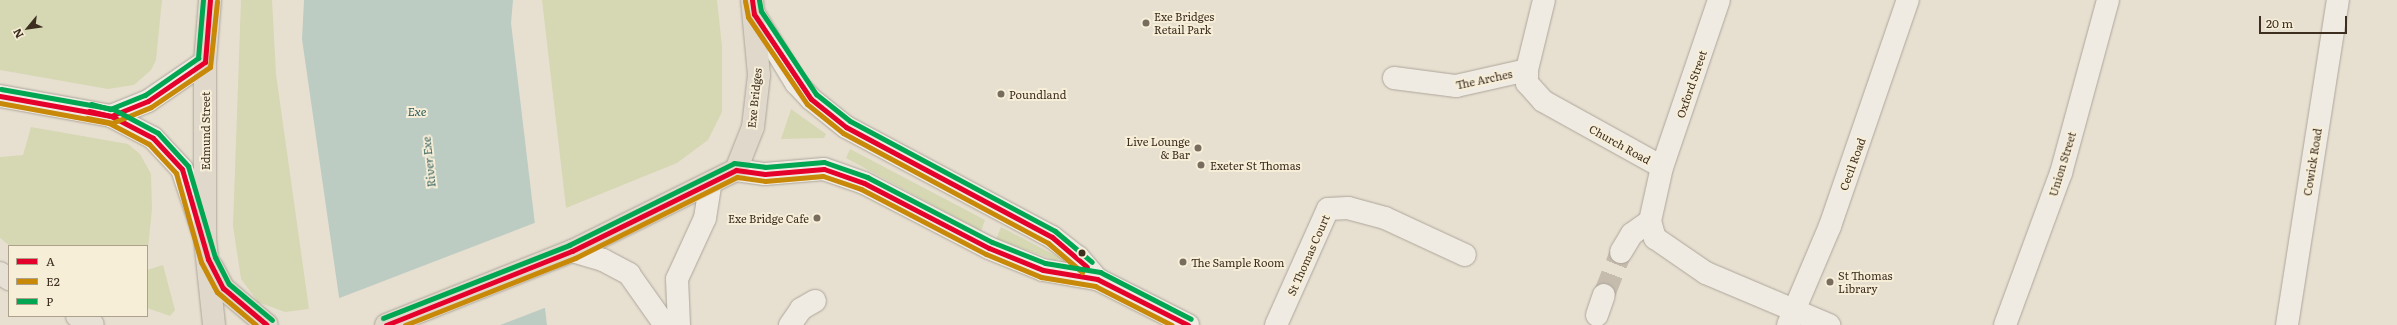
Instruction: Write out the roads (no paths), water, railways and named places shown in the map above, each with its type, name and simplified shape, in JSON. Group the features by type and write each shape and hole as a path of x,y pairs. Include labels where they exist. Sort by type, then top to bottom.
{"highway":[{"name":"Edmund Street","path":"207,249 205,62 210,0"},
{"name":"Exe Bridges","path":"736,170 753,127 758,75 753,7"},
{"path":"386,325 566,253 710,186 736,170"},
{"path":"207,249 214,325"},
{"path":"207,249 223,288 267,325"}],"main road":[{"path":"79,317 93,325"}],"street":[{"name":"Church Road","path":"1544,0 1527,70 1527,83 1543,101 1662,168 1650,221"},
{"name":"Oxford Street","path":"1662,168 1719,0"},
{"name":"Cecil Road","path":"1790,318 1830,226 1908,0"},
{"name":"Union Street","path":"2005,325 2061,173 2108,0"},
{"name":"Cowick Road","path":"2287,325 2338,0"},
{"path":"753,7 796,83 811,99 846,127 1052,237 1078,257 1097,279"},
{"path":"102,114 148,101 205,62"},
{"name":"The Arches","path":"1394,78 1456,86 1527,70"},
{"path":"0,96 102,114 153,138 172,154 182,169 197,222 207,249"},
{"path":"736,170 765,174 824,169 864,182 989,248 1043,270 1097,279 1188,325"},
{"path":"679,325 677,279 705,218 710,186"},
{"name":"St Thomas Court","path":"1276,325 1328,209 1348,208 1385,218 1465,254"},
{"path":"1621,252 1632,234 1650,221 1655,238 1706,273 1790,318 1829,325"},
{"path":"566,253 603,260 629,274 665,325"},
{"path":"790,325 801,309 815,301"}],"water":[{"name":"Exe","path":"304,0 513,0 511,23 547,325 343,325 302,39"}],"tunnel":[{"path":"1604,295 1621,252"}],"place":[{"name":"Exe Bridges Retail Park","path":"1146,23"},
{"name":"Poundland","path":"1001,94"},
{"name":"Live Lounge & Bar","path":"1198,148"},
{"name":"Exeter St Thomas","path":"1201,165"},
{"name":"Exe Bridge Cafe","path":"817,218"},
{"name":"The Sample Room","path":"1183,262"},
{"name":"St Thomas Library","path":"1830,282"}],"water label":[{"name":"River Exe","path":"429,162"}]}
